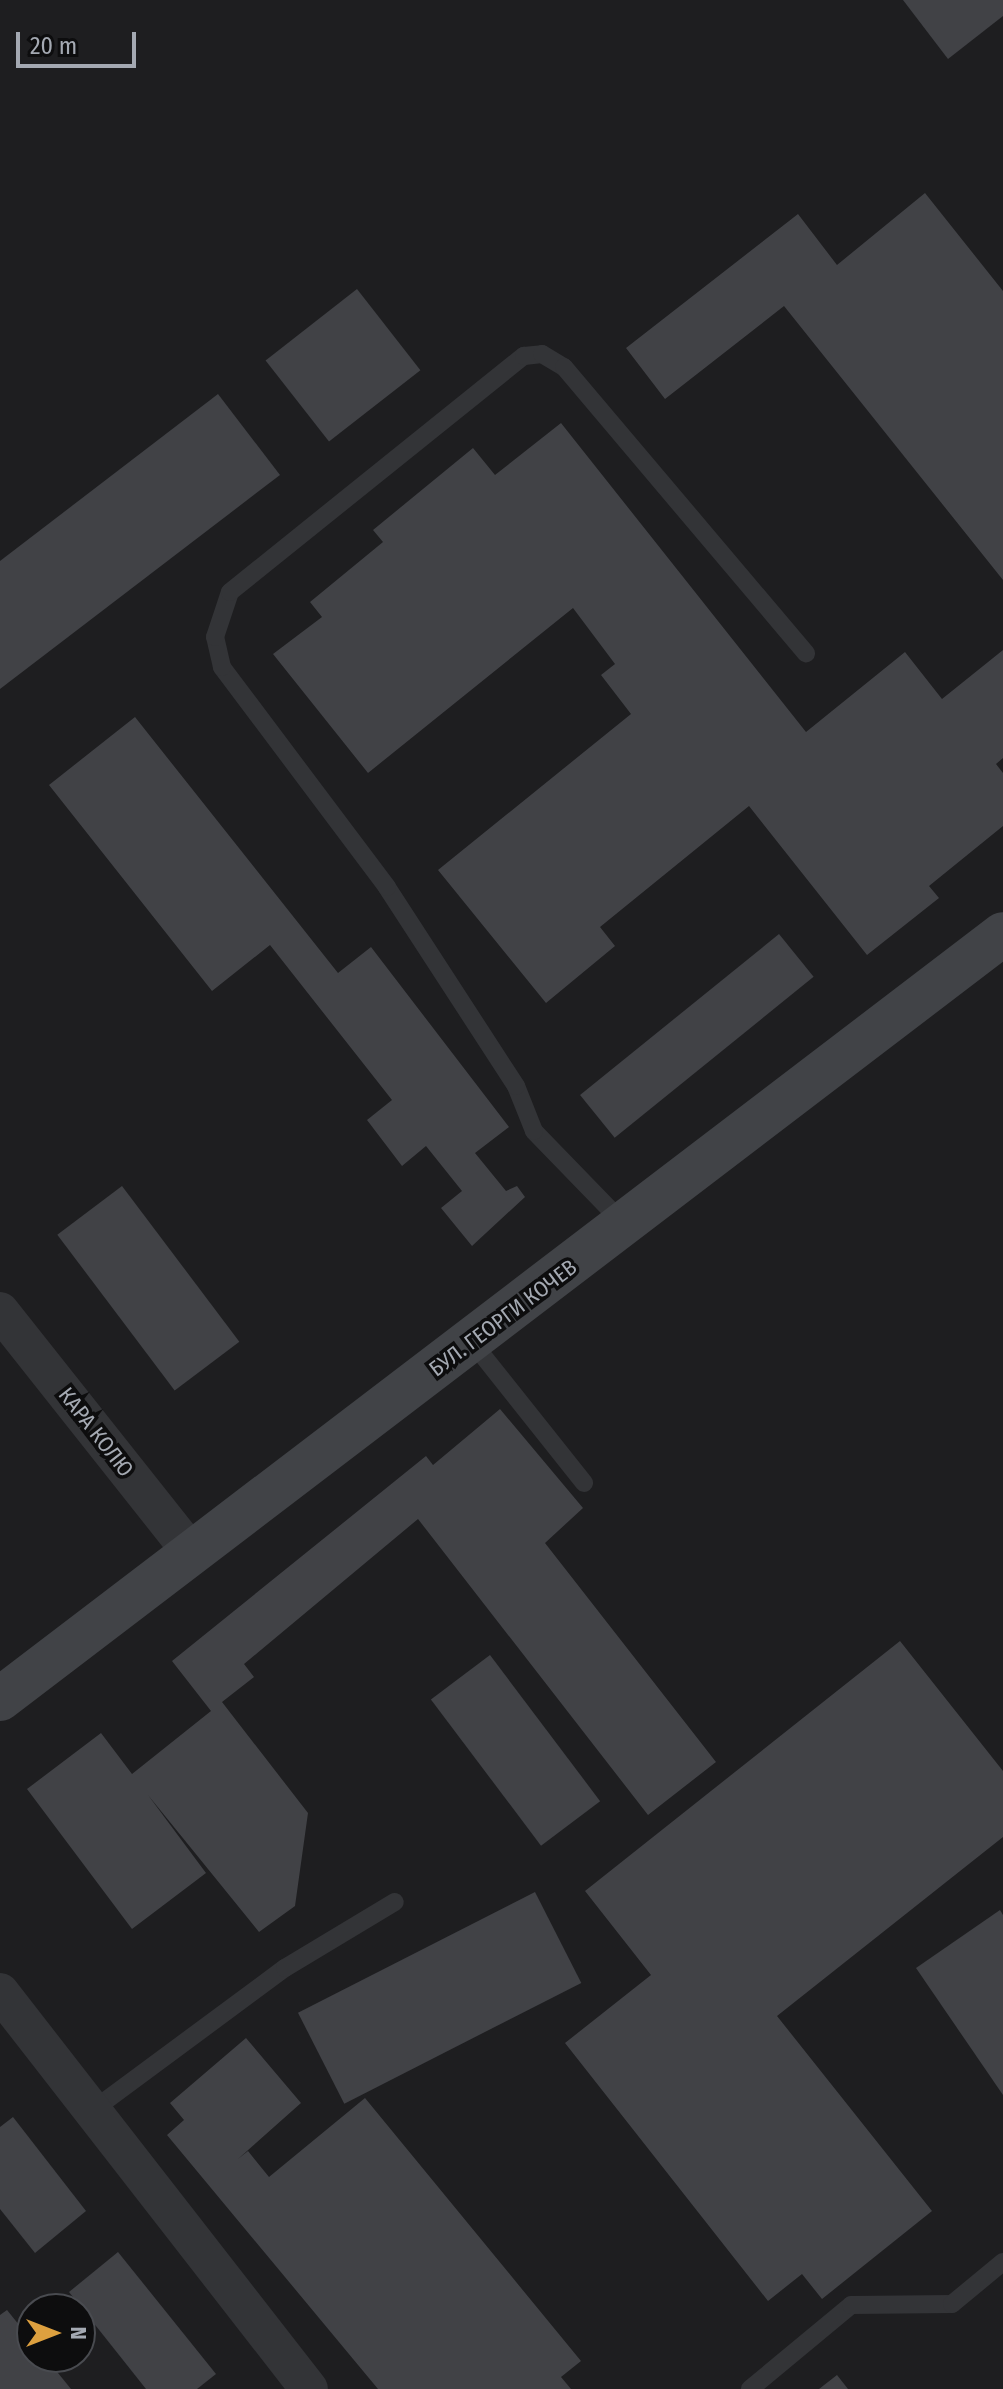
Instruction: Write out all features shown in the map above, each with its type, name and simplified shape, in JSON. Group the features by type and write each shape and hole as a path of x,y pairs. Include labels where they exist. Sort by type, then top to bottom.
{"main road":[{"name":"БУЛ. ГЕОРГИ КОЧЕВ","path":"0,1699 1003,934"}],"street":[{"name":"КАРА КОЛЮ","path":"0,1311 192,1553"},
{"path":"0,1992 309,2389"}],"lane":[{"path":"625,1225 534,1131 516,1086 387,887 222,667 215,637 230,592 524,356 542,354 564,367 806,653"},
{"path":"472,1342 584,1483"},
{"path":"93,2110 285,1968 395,1902"},
{"path":"750,2389 851,2305 952,2304 1003,2262"}],"shaded area":[{"path":"0,0 1003,0 1003,2389 0,2389"}],"building":[{"path":"903,0 1003,0 1003,16 948,59"},
{"path":"925,193 1003,291 1003,580 784,306 665,399 626,348 798,214 837,265"},
{"path":"357,289 420,370 329,442 266,360"},
{"path":"218,394 280,475 0,689 0,561"},
{"path":"561,423 806,732 905,652 942,699 1003,650 1003,758 996,764 1003,773 1003,826 929,886 939,898 867,955 749,806 600,927 615,946 546,1003 438,870 631,714 601,675 615,664 573,608 368,773 273,654 322,617 310,602 383,542 373,530 473,448 495,475"},
{"path":"135,717 338,973 371,947 509,1127 475,1153 506,1191 517,1186 525,1197 472,1246 441,1208 462,1191 426,1146 402,1166 367,1120 392,1100 270,945 212,991 49,785"},
{"path":"779,934 814,977 615,1138 580,1095"},
{"path":"122,1186 239,1342 175,1390 57,1235"},
{"path":"500,1409 583,1508 545,1543 716,1762 648,1815 418,1519 244,1664 254,1677 222,1702 308,1813 295,1906 259,1932 148,1795 206,1873 132,1929 27,1789 101,1733 132,1774 211,1711 172,1661 426,1456 433,1465"},
{"path":"900,1641 1003,1771 1003,1837 777,2016 932,2211 822,2299 802,2274 768,2301 565,2043 651,1975 585,1891"},
{"path":"490,1655 600,1801 541,1846 431,1700"},
{"path":"535,1892 581,1983 344,2104 298,2013"},
{"path":"1000,1910 1003,1915 1003,2095 916,1968"},
{"path":"246,2038 301,2103 238,2159 248,2151 269,2177 365,2098 581,2361 561,2377 571,2389 378,2389 167,2135 184,2120 170,2103"},
{"path":"13,2117 86,2211 35,2253 0,2209 0,2127"},
{"path":"118,2252 216,2374 197,2389 146,2389 96,2326 96,2293 69,2292"},
{"path":"7,2310 16,2321 16,2373 58,2373 71,2389 0,2389 0,2315"},
{"path":"837,2375 848,2389 819,2389"}]}
